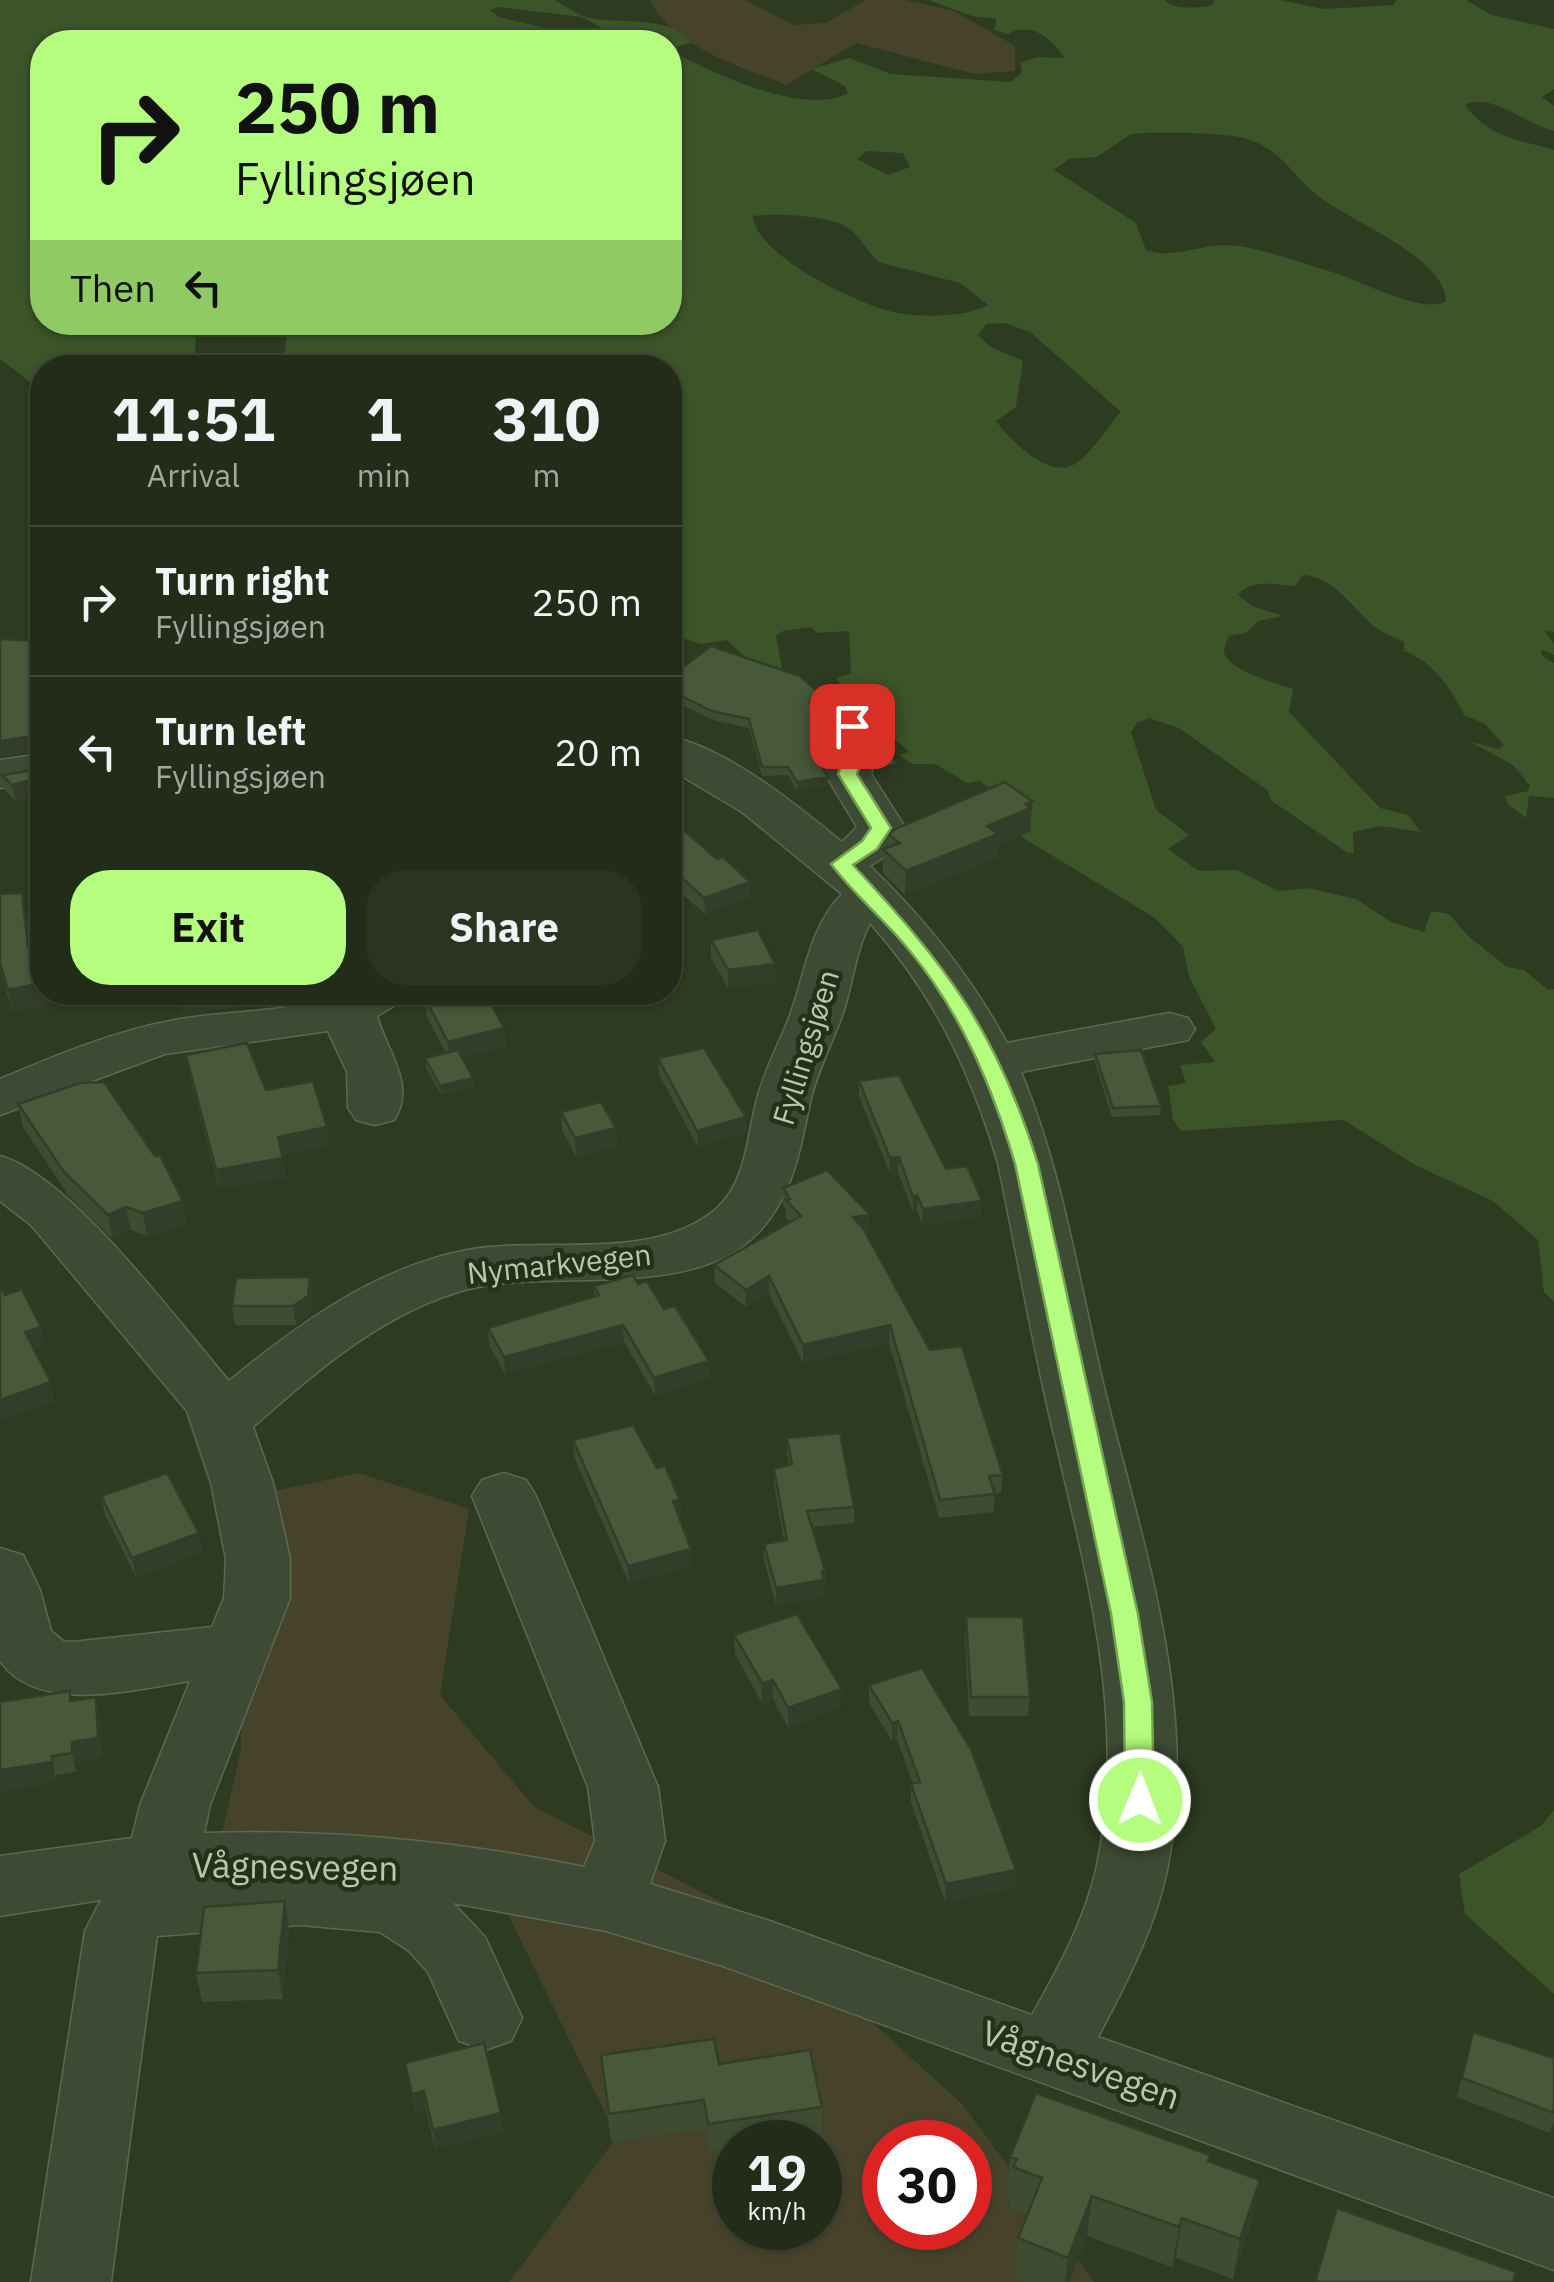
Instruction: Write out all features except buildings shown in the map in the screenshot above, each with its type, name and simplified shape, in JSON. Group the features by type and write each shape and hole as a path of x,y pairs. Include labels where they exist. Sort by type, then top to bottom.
{"street":[{"name":"Fyllingsjøen","path":"749,1209 770,1168 788,1084 818,1010 836,942 852,911 857,880 881,828 848,774 856,740 852,726 836,709"},
{"path":"682,758 788,824 857,880 942,981 970,1022 1007,1100 1026,1164 1106,1523 1138,1702 1142,1769 1132,1872 1090,1982 1050,2052"},
{"path":"0,774 30,770"},
{"path":"0,1098 110,1054 174,1035 343,1005"},
{"path":"363,1005 354,1029 374,1072 375,1108"},
{"path":"990,1062 1169,1029"},
{"path":"0,1174 50,1212 215,1404 242,1483 258,1560 256,1598 238,1650 175,1805 148,1886 121,1931 72,2278"},
{"name":"Nymarkvegen","path":"222,1420 296,1356 392,1297 465,1270 660,1255 713,1238 749,1209"},
{"path":"504,1496 623,1786 630,1841 606,1902"},
{"path":"0,1572 9,1586 22,1642 19,1665 64,1668 238,1650"},
{"name":"Vågnesvegen","path":"0,1886 148,1886 358,1862 462,1873 606,1902 776,1954 1554,2234"},
{"name":"Vågnesvegen","path":"148,1886 221,1900 342,1896 386,1903 414,1914 447,1942 463,1966 485,2018"}],"shaded area":[{"path":"0,0 554,0 590,18 645,22 676,30 605,30 582,17 497,7 490,10 499,17 554,30 30,30 30,335 196,335 195,352 30,355 30,382 0,359"},
{"path":"650,0 745,0 794,25 825,23 866,0 906,0 954,11 1015,46 1015,71 975,74 856,43 786,85 709,53 660,16"},
{"path":"928,0 1164,0 1186,8 1211,6 1215,0 1279,0 1324,9 1394,5 1396,0 1466,0 1491,15 1554,29 1554,89 1542,97 1554,106 1554,131 1497,105 1465,105 1494,131 1554,150 1554,632 1544,630 1554,644 1554,655 1542,650 1541,655 1554,663 1554,798 1529,796 1526,818 1508,804 1505,796 1528,791 1530,786 1513,765 1469,741 1498,749 1504,745 1485,724 1464,715 1440,677 1404,651 1404,642 1375,627 1325,581 1303,575 1295,586 1257,584 1238,595 1252,606 1283,616 1258,621 1246,633 1229,636 1224,651 1227,658 1254,675 1293,689 1289,712 1380,808 1408,815 1421,832 1381,826 1353,832 1354,853 1348,853 1272,801 1267,790 1179,728 1149,718 1137,723 1131,732 1156,810 1189,835 1168,849 1199,871 1237,870 1278,891 1308,888 1356,899 1391,922 1424,932 1431,911 1449,914 1468,936 1507,967 1524,970 1548,990 1554,989 1554,1302 1544,1292 1538,1240 1493,1201 1415,1165 1344,1120 1181,1131 1173,1120 1168,1086 1186,1083 1180,1065 1215,1062 1201,1042 1216,1029 1189,976 1183,947 1155,918 1015,833 1020,808 979,781 967,783 935,764 912,764 899,755 909,752 893,738 896,735 863,744 862,736 893,727 878,711 852,719 852,705 836,678 851,673 849,631 817,633 811,627 783,631 776,636 788,699 727,640 701,644 682,638 682,355 280,355 285,351 287,335 682,335 682,56 732,80 807,100 848,93 845,86 811,69 849,58 891,74 1011,82 1022,72 1020,63 1036,57 1065,58 1040,34 1025,29 1008,34 994,30 997,19 972,16","holes":["1131,134 1222,135 1259,144 1318,196 1393,241 1430,269 1446,301 1423,304 1407,300 1329,271 1248,248 1223,245 1175,253 1146,250 1136,223 1054,170 1069,159 1097,157","867,151 903,153 910,167 888,175 857,159","753,216 802,216 840,224 853,232 881,263 960,283 988,305 940,316 912,315 854,298 788,261 758,231","1005,323 1030,332 1121,412 1073,465 1063,468 1041,462 996,421 1016,407 1023,361 991,347 978,335 986,324"]},
{"path":"359,1473 469,1509 440,1695 534,1807 763,1923 962,2104 974,2120 862,2120 862,2250 992,2250 992,2144 1094,2282 509,2282 617,2137 495,1888 215,1865 241,1749 238,1569 246,1497"},
{"path":"1554,1810 1554,1994 1465,1914 1459,1874 1541,1826"}],"route":[{"path":"852,726 855,754 848,774 881,828 870,845 841,864 917,946 970,1022 1007,1100 1026,1164 1124,1614 1138,1702 1140,1800"}]}
